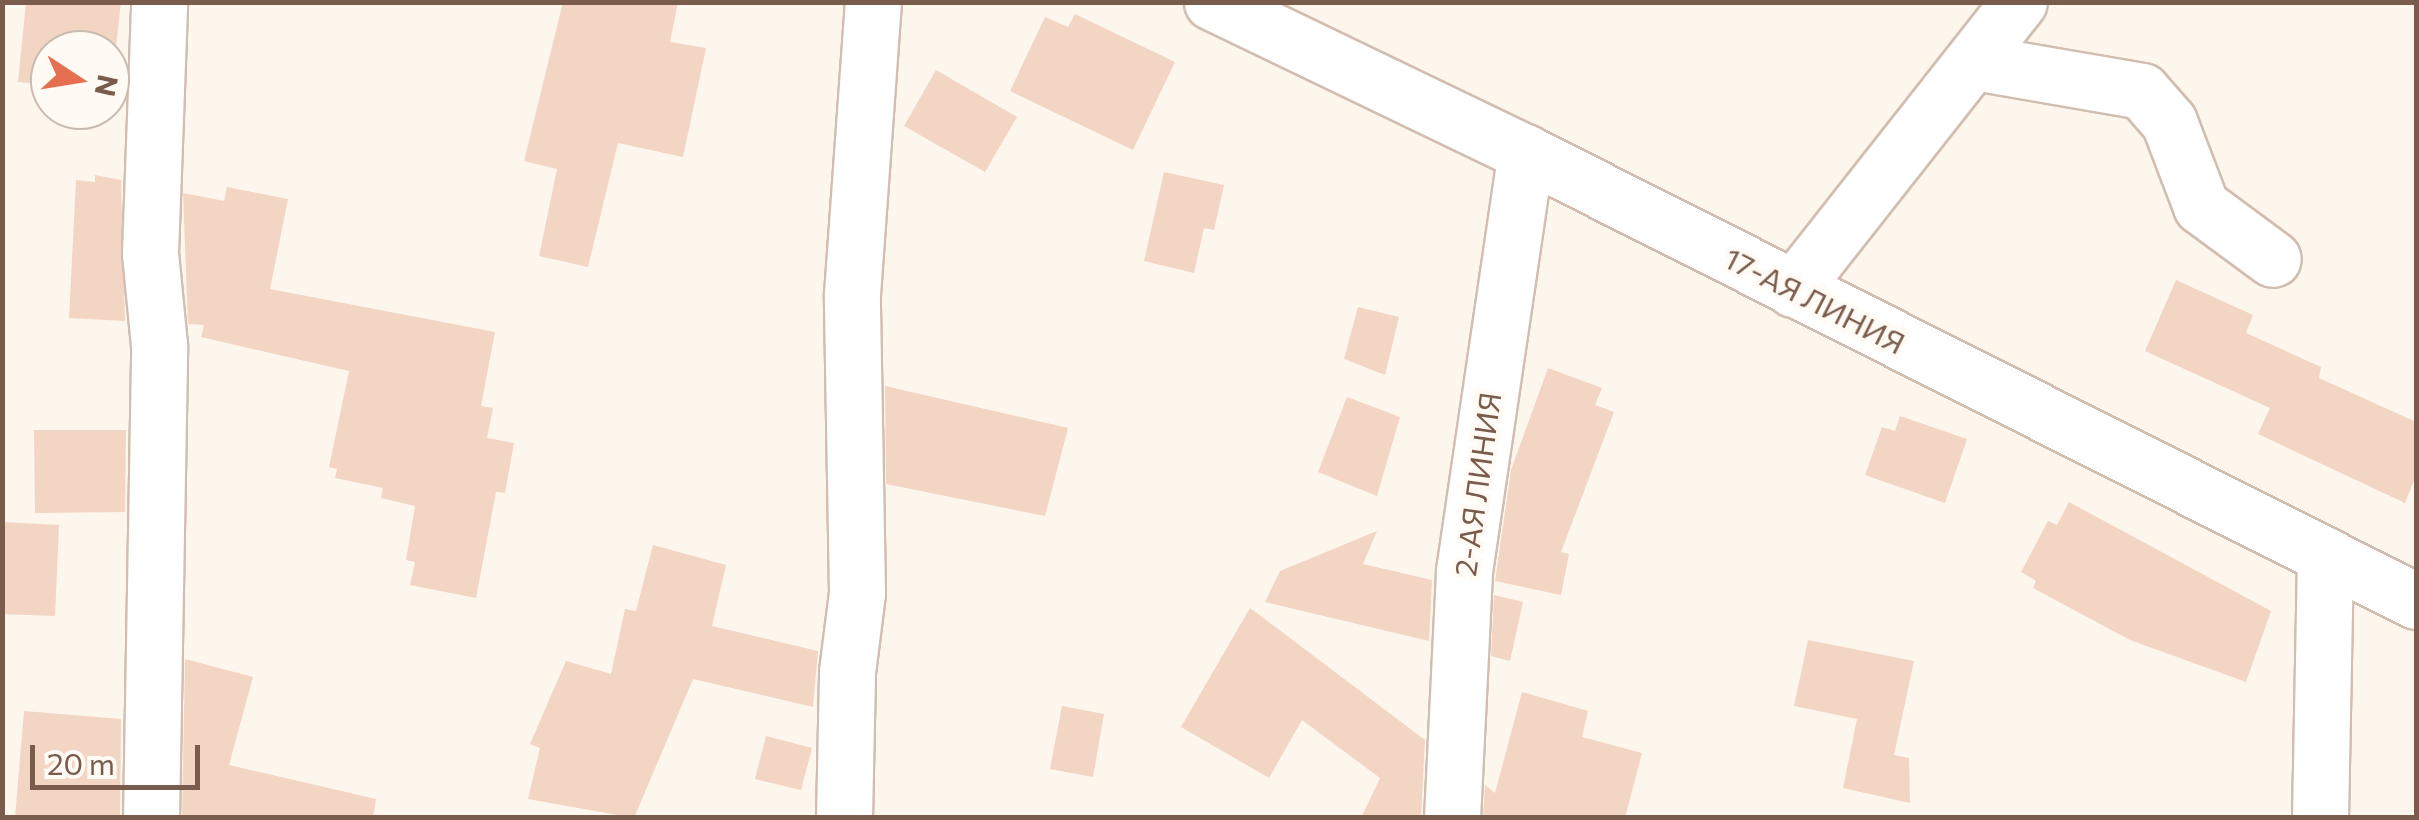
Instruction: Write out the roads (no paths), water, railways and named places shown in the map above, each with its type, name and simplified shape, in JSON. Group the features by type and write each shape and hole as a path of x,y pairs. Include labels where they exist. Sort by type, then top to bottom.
{"street":[{"path":"151,818 159,345 150,252 159,2"},
{"path":"844,818 847,672 858,593 852,294 872,2"},
{"name":"17-АЯ ЛИНИЯ","path":"1212,2 1526,153 2416,601"},
{"path":"1792,288 2019,2"},
{"path":"1974,62 2142,90 2169,122 2202,206 2273,259"},
{"name":"2-АЯ ЛИНИЯ","path":"1452,818 1464,571 1526,153"},
{"path":"2320,818 2325,556"}]}
